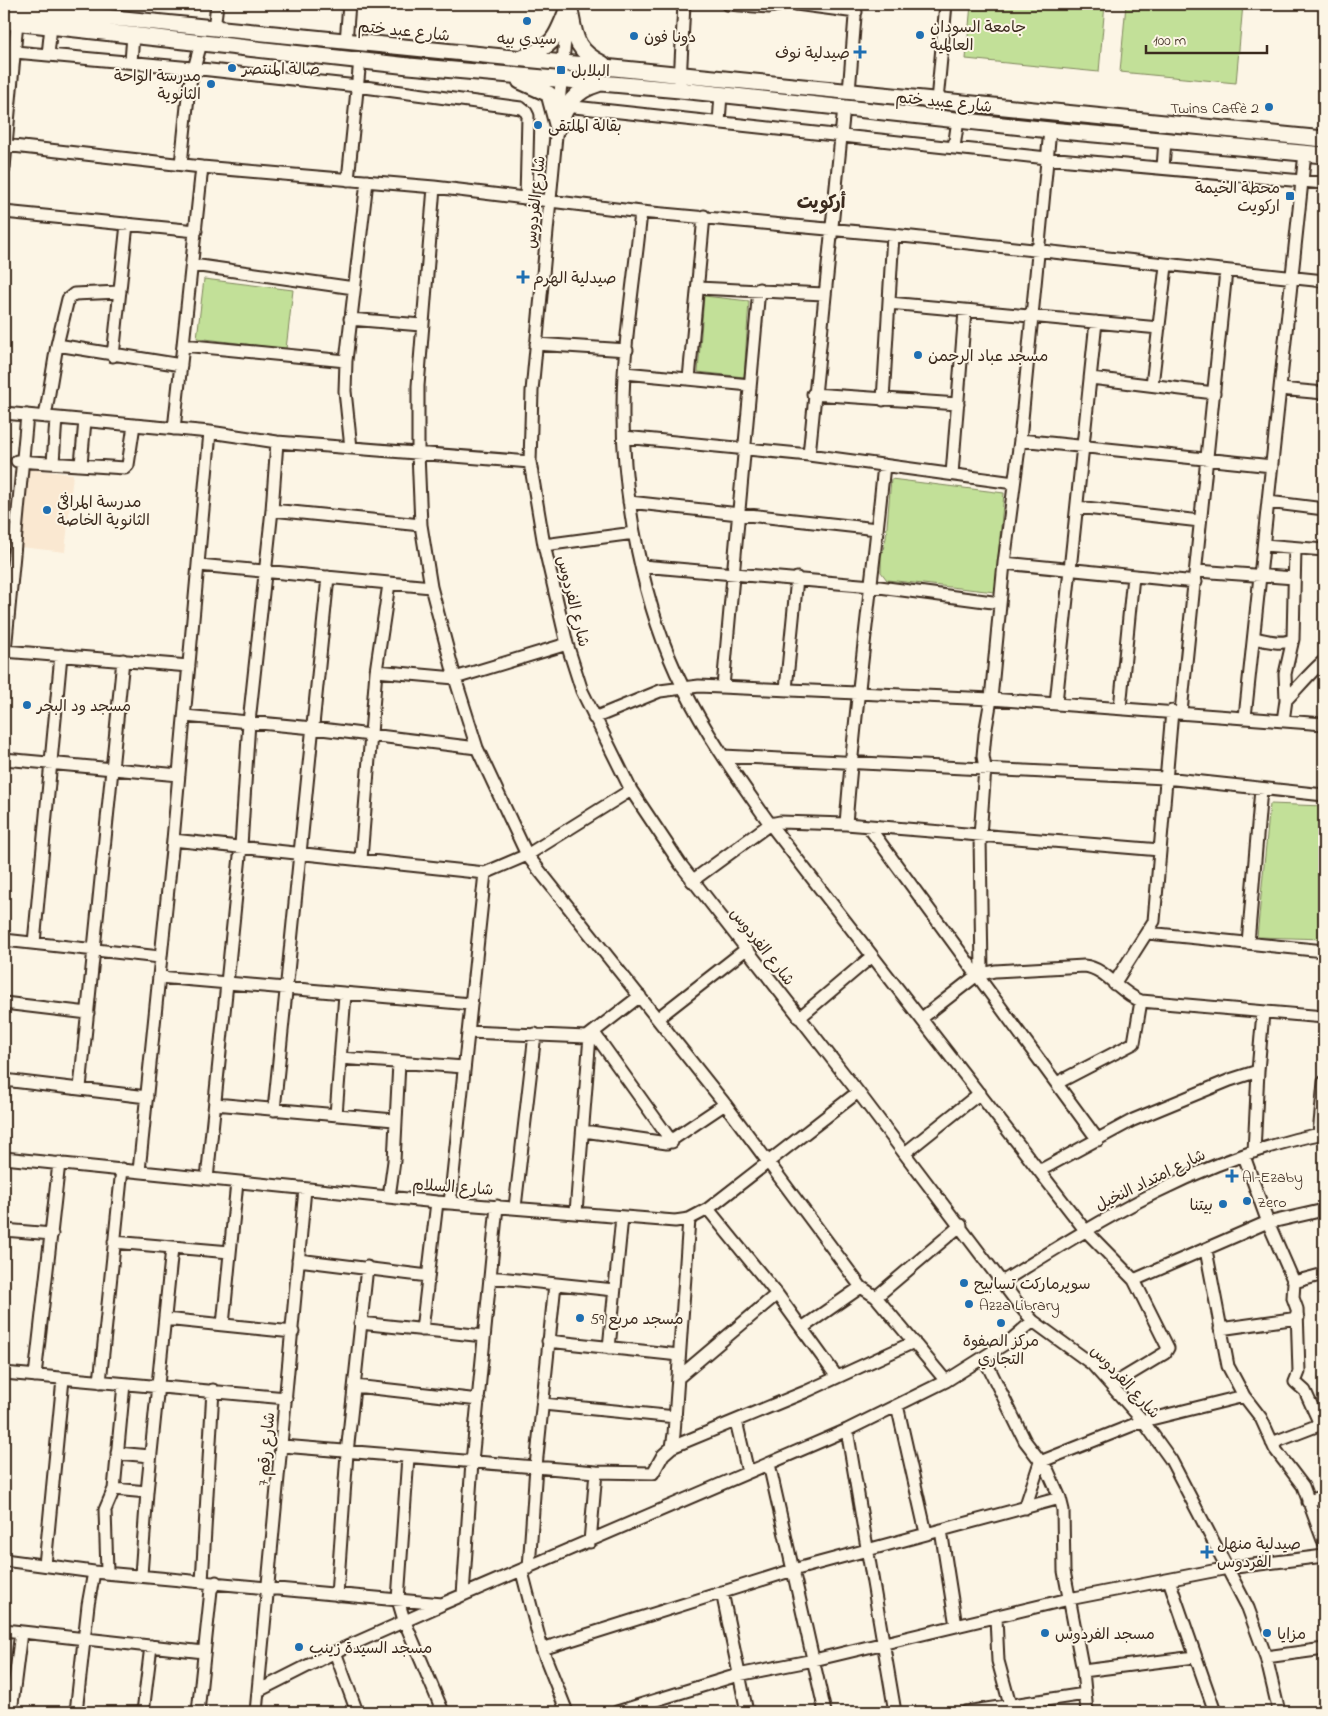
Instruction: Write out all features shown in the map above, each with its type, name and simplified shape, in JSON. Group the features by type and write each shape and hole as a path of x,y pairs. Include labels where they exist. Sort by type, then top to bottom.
{"main road":[{"path":"518,60 545,49 551,44 569,4"},
{"path":"569,4 579,46 593,60 608,67"},
{"name":"شارع عبد ختم","path":"11,12 214,29 562,63"},
{"path":"11,12 51,26 201,44 561,79"},
{"name":"شارع عبيد ختم","path":"562,63 1324,139"},
{"path":"492,73 525,83 549,94 558,128"},
{"name":"شارع عبيد ختم","path":"561,79 721,94 1050,130 1324,155"},
{"path":"558,128 565,106 570,99 582,91 606,83"}],"street":[{"path":"214,29 217,4"},
{"path":"346,42 349,4"},
{"name":"شارع الفردوس","path":"569,4 536,344 530,427 530,462 544,545 567,644 594,718 631,790 692,881 905,1152 1002,1282 1033,1321 1092,1364 1112,1384 1143,1421 1171,1460 1248,1608 1266,1657 1279,1712"},
{"path":"680,90 684,4"},
{"path":"728,4 783,4"},
{"path":"796,4 856,8 848,92"},
{"path":"937,101 946,4"},
{"path":"4,168 11,12"},
{"path":"48,55 51,26"},
{"path":"130,62 134,35"},
{"path":"181,164 192,68 201,44"},
{"path":"9,51 357,86 520,108 526,112 526,199"},
{"path":"348,180 360,60"},
{"path":"718,123 721,94"},
{"path":"565,106 1047,158 1324,183"},
{"path":"809,455 813,394 844,107"},
{"path":"954,147 958,120"},
{"path":"979,974 980,836 985,768 983,756 984,734 991,699 1004,563 1020,440 1050,130"},
{"path":"1163,168 1165,140"},
{"path":"5,145 202,167 434,187 641,212 704,216 831,231 893,235 1166,266 1324,281"},
{"path":"1245,717 1305,153"},
{"path":"174,429 193,266 202,167"},
{"path":"351,448 345,391 346,361 367,182"},
{"path":"434,187 421,326 418,453 421,525 431,587 455,678 477,748 527,855 725,1104 861,1287 876,1298 946,1381"},
{"path":"4,212 196,231"},
{"path":"641,212 624,373 624,437 629,502 634,534 660,634 682,686 723,756 770,824 871,957 922,1018 1085,1230 1134,1280 1168,1348 1166,1353 1112,1384"},
{"path":"689,379 704,216"},
{"path":"113,356 127,224"},
{"path":"883,400 893,235"},
{"path":"193,266 354,288"},
{"path":"1152,384 1166,266"},
{"path":"1114,984 1154,921 1166,778 1196,576 1226,271"},
{"path":"698,288 758,289 824,294"},
{"path":"723,687 758,289"},
{"path":"53,463 51,417 56,345 71,296 120,292"},
{"path":"889,303 1159,328"},
{"path":"952,474 965,311"},
{"path":"350,319 421,326"},
{"path":"1056,703 1096,322"},
{"path":"536,344 627,350"},
{"path":"56,345 113,356 181,365"},
{"path":"183,345 346,361"},
{"path":"624,373 750,385"},
{"path":"1091,378 1214,393"},
{"path":"1280,388 1324,393"},
{"path":"813,394 958,404"},
{"path":"4,413 210,432 276,442 530,462"},
{"path":"27,415 19,461 9,548 4,651 190,666"},
{"path":"81,464 85,421"},
{"path":"19,461 127,467 134,425"},
{"path":"139,1171 190,666 210,432"},
{"path":"624,437 809,455 1014,483"},
{"path":"1020,440 1272,466"},
{"path":"207,1179 241,846 249,722 272,510 276,442"},
{"path":"846,824 856,693 872,586 884,465"},
{"path":"629,502 877,529"},
{"path":"1268,502 1324,509"},
{"path":"1077,507 1200,521"},
{"path":"272,510 421,525"},
{"path":"544,545 634,534"},
{"path":"1264,545 1324,550"},
{"path":"1283,721 1286,700 1285,674 1293,639 1295,548"},
{"path":"1004,563 1133,576 1261,576 1294,578"},
{"path":"199,565 431,587"},
{"path":"642,566 797,578 1000,603"},
{"path":"1120,708 1133,576"},
{"path":"274,1110 328,577"},
{"path":"786,689 797,578"},
{"path":"361,859 376,671 389,584"},
{"path":"1254,638 1274,642 1290,642 1293,639"},
{"path":"376,671 455,678 567,644"},
{"path":"34,942 62,655"},
{"path":"80,1088 96,949 123,660"},
{"path":"1286,700 1301,687 1317,665 1324,661"},
{"path":"594,718 660,691 682,686 991,699 1324,724"},
{"path":"185,716 370,734 477,748"},
{"path":"723,756 1166,778 1324,794"},
{"path":"4,760 179,775"},
{"path":"1248,943 1261,788"},
{"path":"173,840 301,852 485,873 527,855 631,790"},
{"path":"692,881 770,824 786,822 846,824 1160,850"},
{"path":"868,826 979,974 1098,1140"},
{"path":"450,1203 485,873"},
{"path":"1148,933 1324,951"},
{"path":"4,940 160,957"},
{"path":"658,1018 745,950"},
{"path":"800,1018 871,957"},
{"path":"922,1018 979,974 1084,966 1096,968 1124,994 1141,1001 1324,1017"},
{"path":"159,977 471,1004"},
{"path":"336,1115 345,994"},
{"path":"468,1032 592,1035 640,996"},
{"path":"1057,1083 1134,1043 1141,1001"},
{"path":"4,1003 88,1012"},
{"path":"1263,1012 1249,1154 1270,1223 1294,1282 1293,1298 1298,1309 1299,1372 1295,1382 1305,1391 1322,1423 1272,1443"},
{"path":"514,1207 535,1034"},
{"path":"576,1212 592,1035"},
{"path":"592,1035 672,1142"},
{"path":"340,1058 464,1067"},
{"path":"389,1197 394,1161 394,1120 399,1063"},
{"path":"1040,1171 1133,1120 1173,1102 1258,1071"},
{"path":"4,1080 147,1097"},
{"path":"1322,1134 1324,1082"},
{"name":"شارع السلام","path":"4,1158 437,1202 576,1212 660,1221 688,1219 708,1209 858,1092"},
{"path":"905,1152 980,1094"},
{"path":"215,1104 394,1120"},
{"path":"584,1131 660,1143 672,1142 725,1104"},
{"name":"شارع امتداد النخيل","path":"1002,1282 1085,1230 1175,1182 1249,1154 1322,1134"},
{"path":"35,1376 59,1163"},
{"path":"100,1382 122,1169"},
{"path":"223,1325 237,1182"},
{"name":"شارع رقم 7","path":"256,1712 305,1189"},
{"path":"422,1330 437,1202"},
{"path":"464,1595 472,1462 497,1206"},
{"path":"708,1209 777,1294 837,1377"},
{"path":"1134,1280 1270,1223 1324,1210"},
{"path":"609,1348 622,1216"},
{"path":"672,1447 679,1377 688,1219"},
{"path":"876,1298 961,1225"},
{"path":"4,1230 52,1234"},
{"path":"114,1242 230,1252"},
{"path":"141,1575 150,1456 172,1248"},
{"path":"1206,1250 1228,1366 1244,1396 1261,1418 1272,1443 1303,1486 1324,1543"},
{"path":"298,1260 428,1276"},
{"path":"337,1595 347,1453 366,1267"},
{"path":"1294,1282 1324,1274"},
{"path":"490,1277 614,1290"},
{"path":"554,1284 526,1570 542,1649 567,1712"},
{"path":"802,1328 861,1287"},
{"path":"679,1377 777,1294"},
{"path":"1220,1329 1298,1318"},
{"path":"164,1319 293,1332"},
{"path":"258,1691 404,1620 526,1570 847,1430 946,1381 984,1358 1033,1321"},
{"path":"360,1323 484,1336"},
{"path":"548,1341 679,1355"},
{"path":"282,1446 347,1453 408,1456 596,1472 652,1474 663,1455 672,1447 736,1421 914,1342"},
{"path":"984,1358 1025,1441 1055,1482 1060,1498 1063,1510 1064,1571 1083,1671 1088,1712"},
{"path":"4,1373 213,1390 286,1398"},
{"path":"45,1565 63,1379"},
{"path":"107,1572 105,1510 114,1489 124,1384"},
{"path":"355,1386 479,1400"},
{"path":"202,1582 213,1390"},
{"path":"1040,1462 1143,1421 1244,1396"},
{"path":"543,1404 676,1417"},
{"path":"898,1405 926,1534"},
{"path":"736,1421 748,1472"},
{"path":"847,1430 895,1712"},
{"path":"117,1453 150,1456"},
{"path":"408,1456 398,1600 404,1620 442,1712"},
{"path":"1025,1508 1040,1462"},
{"path":"769,1464 825,1712"},
{"path":"590,1542 596,1472"},
{"path":"114,1489 147,1492"},
{"path":"1308,1502 1324,1495"},
{"path":"542,1649 793,1570 1060,1498"},
{"path":"941,1530 956,1626"},
{"path":"617,1712 646,1708 738,1675 814,1660 1069,1599 1228,1568 1324,1556"},
{"path":"4,1560 94,1572 442,1604"},
{"path":"76,1712 86,1640 88,1606 94,1572"},
{"path":"1169,1580 1215,1712"},
{"path":"198,1712 211,1590 216,1582"},
{"path":"722,1592 746,1712"},
{"path":"996,1617 998,1661 1010,1705"},
{"path":"4,1630 204,1652"},
{"path":"11,1712 8,1700 21,1632"},
{"path":"143,1712 151,1646"},
{"path":"1266,1657 1324,1649"},
{"path":"335,1652 357,1712"},
{"path":"1083,1671 1195,1657"},
{"path":"966,1712 1085,1694"}],"shaded area":[{"name":"مدرسة المرافئ الثانوية الخاصة","path":"29,469 73,474 65,552 21,547"}],"green space":[{"path":"971,4 1105,4 1099,72 966,59"},
{"path":"1126,4 1243,4 1236,83 1120,72"},
{"path":"204,279 293,290 286,349 197,338"},
{"path":"704,296 749,301 744,377 698,372"},
{"path":"891,479 1004,493 995,592 887,580 881,572 881,557 886,538"},
{"path":"1270,804 1324,806 1324,939 1257,937"}],"place":[{"name":"سيدي بيه","path":"527,21"},
{"name":"جامعة السودان العالمية","path":"920,35"},
{"name":"دونا فون","path":"634,36"},
{"name":"صيدلية نوف","path":"860,52"},
{"name":"صالة المنتصر","path":"232,68"},
{"name":"البلابل","path":"561,70"},
{"name":"مدرسة الواحة الثانوية","path":"211,84"},
{"name":"Twins Caffè 2","path":"1269,107"},
{"name":"بقالة الملتقى","path":"538,125"},
{"name":"محطة الخيمة اركويت","path":"1290,196"},
{"name":"صيدلية الهرم","path":"523,277"},
{"name":"مسجد عباد الرحمن","path":"918,355"},
{"name":"مدرسة المرافئ الثانوية الخاصة","path":"47,510"},
{"name":"مسجد ود البحر","path":"27,705"},
{"name":"Al-Ezaby","path":"1232,1176"},
{"name":"Zero","path":"1247,1201"},
{"name":"بيتنا","path":"1223,1204"},
{"name":"سوپرمارکت تسابيح","path":"964,1283"},
{"name":"Azza Library","path":"969,1304"},
{"name":"مسجد مربع 59","path":"580,1318"},
{"name":"مركز الصفوة التجاري","path":"1001,1323"},
{"name":"صيدلية منهل الفردوس","path":"1207,1552"},
{"name":"مسجد الفردوس","path":"1045,1633"},
{"name":"مزايا","path":"1267,1633"},
{"name":"مسجد السيدة زينب","path":"299,1647"}],"district":[{"name":"أركويت","path":"821,202"}]}
